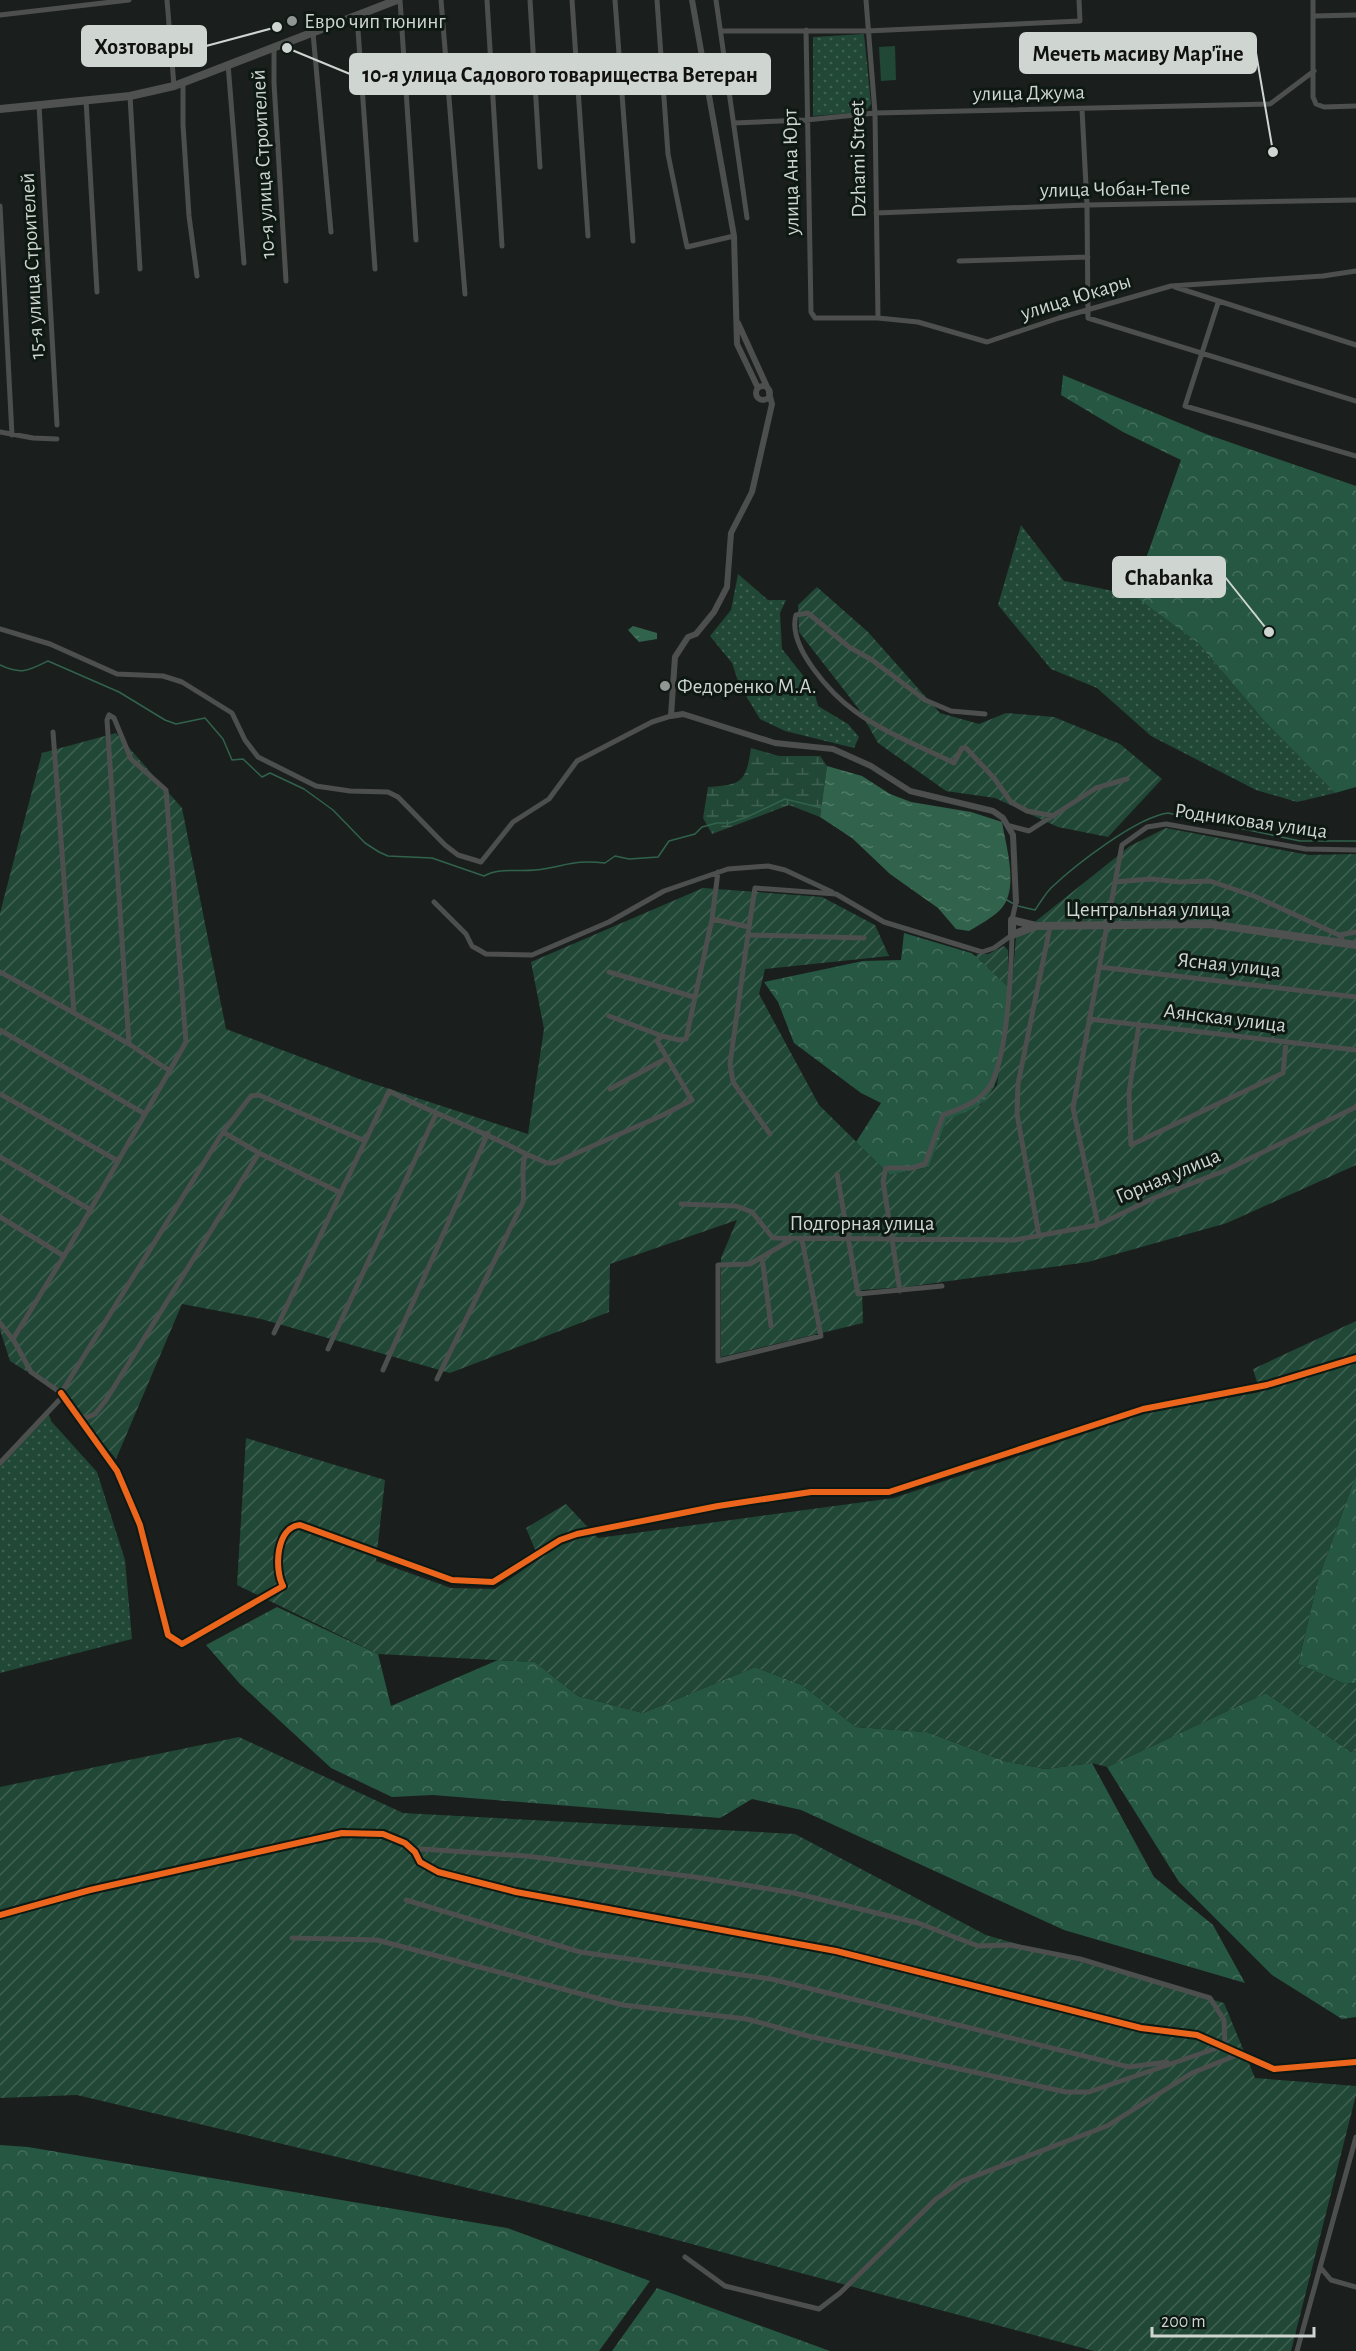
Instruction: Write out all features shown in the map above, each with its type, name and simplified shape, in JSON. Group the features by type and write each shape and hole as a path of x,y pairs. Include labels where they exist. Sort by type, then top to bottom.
{"main road":[{"path":"0,109 130,96 174,86 398,0"},
{"path":"1012,935 1012,920 1036,926"},
{"name":"Центральная улица","path":"1012,935 1036,926 1106,927 1210,924 1253,928 1356,945"}],"street":[{"path":"0,15 129,0"},
{"path":"167,0 174,86"},
{"path":"398,0 416,240"},
{"path":"441,0 465,294"},
{"path":"487,0 502,246"},
{"path":"530,0 540,167"},
{"path":"572,0 588,236"},
{"path":"615,0 633,241"},
{"path":"657,0 668,154 687,247 734,236"},
{"path":"692,0 734,236 736,344 758,388 756,394 760,399 772,404"},
{"path":"716,0 747,218"},
{"name":"Dzhami Street","path":"866,0 875,113 878,318"},
{"path":"721,30 867,30 1080,21 1079,0"},
{"path":"1313,0 1313,97 1316,104 1324,107 1356,106"},
{"path":"1314,16 1356,15"},
{"path":"357,16 375,269"},
{"name":"улица Ана Юрт","path":"806,30 811,312"},
{"path":"313,33 331,232"},
{"name":"10-я улица Строителей","path":"274,46 274,83 286,280"},
{"path":"228,64 244,262"},
{"name":"улица Джума","path":"734,123 806,120 875,113 1270,104 1314,71"},
{"path":"664,92 707,80"},
{"path":"183,83 186,170 197,276"},
{"path":"130,96 140,269"},
{"path":"86,100 97,291"},
{"name":"15-я улица Строителей","path":"39,105 57,425"},
{"path":"1082,109 1087,205 1088,318 1356,401"},
{"name":"улица Чобан-Тепе","path":"876,213 1087,205 1356,200"},
{"path":"0,206 12,435"},
{"path":"959,261 1088,257"},
{"name":"улица Юкары","path":"811,312 815,318 878,318 918,322 987,342 1059,318 1171,286 1323,276 1356,271"},
{"path":"1171,286 1218,303 1356,345"},
{"path":"1218,303 1185,406 1356,456"},
{"path":"668,717 672,707 675,657 688,637 696,634 714,612 727,587 731,533 752,492 772,404 769,391 741,335 736,308"},
{"path":"758,388 765,386 769,391"},
{"path":"760,399 766,399 769,391"},
{"path":"0,432 57,439"},
{"path":"985,714 951,711 925,700 873,660 849,647 808,613 796,615 794,632 806,658 826,685 856,712 954,763 962,748 966,748 994,778 1011,802 1027,811 1047,812 1054,816"},
{"path":"0,629 50,644 117,674 163,676 182,682 232,713 245,740 258,757 316,786 350,791 388,792 398,797 458,855 481,862 513,822 549,799 577,761 596,749 668,717 683,714"},
{"path":"672,707 683,714 774,743 833,749 871,766 910,791 993,811 1010,826 1029,831 1096,788 1126,779"},
{"path":"14,1341 186,1042 166,790 131,759 114,718 109,715 106,720 129,1044"},
{"path":"53,732 74,1013"},
{"name":"Родниковая улица","path":"1098,1225 1073,1108 1122,845 1147,827 1166,824 1306,849 1356,850"},
{"path":"1010,826 1014,843 1016,902 1012,920"},
{"path":"434,902 465,934 472,946 486,954 532,956 609,922 664,891 718,872 768,866 785,870 836,894 884,922 982,952 994,948 1012,935"},
{"path":"609,1016 662,1036 679,1040 686,1039 693,997 712,919 718,872"},
{"path":"1115,882 1151,879 1180,882 1210,881 1254,896 1339,935 1356,932"},
{"path":"770,1134 734,1082 730,1064 755,888 836,894"},
{"path":"712,919 748,927"},
{"path":"1039,1236 1017,1104 1018,1084 1050,927"},
{"path":"749,935 864,938"},
{"path":"900,1291 883,1181 886,1168 912,1168 925,1164 943,1115 974,1102 991,1083 1000,1054 1011,978 1012,935"},
{"path":"1339,935 1344,944"},
{"name":"Ясная улица","path":"1099,967 1356,997"},
{"path":"0,972 129,1044 170,1071"},
{"path":"609,972 693,997"},
{"name":"Аянская улица","path":"1089,1019 1356,1050"},
{"path":"1139,1024 1130,1093 1131,1145 1283,1073 1286,1042"},
{"path":"0,1030 145,1114"},
{"path":"274,1333 389,1091 436,1114 488,1134 525,1154 546,1163 554,1163 692,1100 657,1041 662,1036"},
{"path":"610,1089 667,1058"},
{"path":"0,1094 117,1161"},
{"path":"0,1463 62,1395 223,1132 245,1101 251,1096 259,1095 365,1142"},
{"name":"Горная улица","path":"984,1240 1015,1240 1098,1225 1154,1198 1224,1171 1356,1107"},
{"path":"328,1349 436,1114"},
{"path":"223,1132 259,1153 341,1192"},
{"path":"383,1370 488,1134"},
{"path":"77,1416 86,1418 95,1414 106,1400 259,1153"},
{"path":"437,1379 523,1202 526,1186 523,1159 525,1154"},
{"path":"0,1157 91,1210"},
{"path":"837,1173 858,1294 942,1286"},
{"name":"Подгорная улица","path":"681,1204 736,1206 752,1212 773,1238 791,1240 984,1240"},
{"path":"0,1217 64,1256"},
{"path":"791,1240 750,1264 718,1265 718,1361 821,1336 802,1240"},
{"path":"762,1257 771,1326"},
{"path":"0,1323 14,1341 31,1372 62,1395 117,1471 140,1525 168,1635 182,1644 283,1586 276,1569 278,1557 286,1532 295,1525 300,1524 452,1580 493,1582 560,1540 577,1534 718,1506 812,1492 889,1492 1143,1409 1267,1385 1356,1358"},
{"path":"0,1915 90,1890 342,1833 383,1834 405,1843 415,1852 420,1862 438,1872 516,1892 836,1951 1141,2028 1197,2035 1274,2069 1356,2062"},
{"path":"415,1852 421,1849 526,1856 783,1891 918,1923 978,1946 1010,1945 1080,1959 1210,1998 1224,2020 1224,2045"},
{"path":"405,1900 580,1952 771,1979 1129,2067 1172,2062"},
{"path":"292,1938 377,1940 623,2005 747,2019 808,2036 1066,2092 1089,2092 1224,2045"},
{"path":"685,2256 725,2286 819,2308 840,2294 936,2199 962,2181 1107,2126 1192,2073 1242,2054"},
{"path":"1298,2350 1356,2138"},
{"path":"1320,2267 1331,2280 1356,2287"}],"green space":[{"path":"864,34 871,104 865,112 813,116 813,37"},
{"path":"895,46 896,80 881,81 879,47"},
{"path":"1063,375 1206,434 1356,486 1356,787 1335,793 1266,723 1198,643 1133,595 1181,460 1123,432 1061,395"},
{"path":"1021,525 1064,581 1133,595 1198,643 1266,723 1335,793 1297,802 1256,790 1151,736 1097,688 1051,669 998,605"},
{"path":"738,574 768,600 786,600 780,613 782,649 813,688 818,706 848,724 859,737 854,748 785,731 760,719 739,684 732,663 710,636 731,610"},
{"path":"817,587 868,632 940,713 979,724 1006,713 1054,717 1120,744 1162,779 1108,837 1058,827 995,798 946,791 878,743 858,708 799,632 798,605"},
{"path":"116,733 182,808 226,1029 362,1080 528,1134 544,1029 531,962 703,888 822,897 875,925 889,956 765,969 759,994 819,1105 890,1175 929,1167 947,1120 981,1105 997,1085 1011,994 1016,937 1130,846 1166,828 1309,855 1356,854 1356,1165 1227,1223 1088,1262 906,1287 862,1290 863,1323 721,1357 721,1258 737,1220 610,1264 609,1312 450,1373 261,1319 182,1304 116,1459 61,1393 10,1361 0,1330 0,913 42,753"},
{"path":"751,748 779,756 820,756 827,766 820,817 789,805 712,834 703,818 708,787 728,785 740,780 747,768"},
{"path":"904,933 971,953 983,961 1008,987 1006,1033 997,1080 990,1093 978,1106 947,1120 929,1167 890,1175 856,1142 881,1103 861,1093 794,1043 778,1002 764,982 863,961 901,960"},
{"path":"1004,946 1008,950 1008,987 976,957 977,954 988,954"},
{"path":"1356,1321 1356,1475 1318,1579 1298,1664 1345,1684 1356,1683 1356,1751 1351,1752 1266,1693 1107,1767 1092,1763 1045,1769 1004,1761 927,1732 856,1727 802,1685 755,1667 643,1713 578,1696 535,1662 378,1654 237,1585 246,1438 385,1480 376,1561 451,1588 495,1589 539,1559 526,1528 566,1504 598,1538 894,1498 1146,1413 1260,1392 1253,1369"},
{"path":"48,1412 51,1421 97,1472 125,1560 132,1639 0,1673 0,1460"},
{"path":"1356,1475 1356,1683 1345,1684 1298,1664 1318,1579"},
{"path":"277,1607 378,1654 391,1706 498,1660 535,1662 578,1696 643,1713 755,1667 802,1685 856,1727 927,1732 1004,1761 1045,1769 1092,1763 1154,1877 1213,1925 1245,1983 1064,1930 801,1810 752,1799 720,1818 433,1795 392,1797 331,1768 240,1684 206,1645"},
{"path":"1266,1693 1351,1752 1356,1751 1356,2017 1342,2019 1272,1975 1179,1882 1107,1767"},
{"path":"239,1737 403,1813 795,1834 986,1935 1224,2003 1255,2078 1356,2086 1356,2095 1291,2351 1094,2351 598,2219 77,2095 0,2098 0,1787"},
{"path":"0,2145 28,2147 507,2228 650,2281 599,2351 0,2351"},
{"path":"657,2288 830,2351 612,2351"}],"water":[{"path":"633,626 657,633 657,639 639,642 628,630"},
{"path":"827,766 862,776 890,794 911,802 971,812 1002,822 1010,880 1006,902 1000,910 969,931 956,929 938,908 890,874 852,838 820,817"}],"waterway":[{"path":"0,665 19,671 48,661 119,692 165,720 176,724 205,718 223,739 232,760 243,759 262,777 270,773 304,789 333,810 365,843 379,852 388,856 432,858 484,876 509,870 535,870 576,863 605,863 615,856 629,859 658,857 669,841 695,834 702,827 729,823 747,817 785,799 822,808"},
{"path":"1018,906 1035,910 1051,888 1090,855 1140,823 1168,813 1300,841 1356,841"},
{"path":"1005,899 1014,904"}],"cycle path":[{"path":"61,1393 117,1471 140,1525 168,1635 182,1644 283,1586 278,1570 279,1550 286,1533 292,1527 300,1525 452,1580 493,1582 560,1540 577,1534 718,1506 811,1492 889,1492 1143,1409 1267,1385 1356,1358"},
{"path":"0,1915 90,1890 342,1833 383,1834 405,1843 415,1852 420,1862 438,1872 516,1892 836,1951 1141,2028 1197,2035 1274,2069 1356,2062"}],"place":[{"name":"Евро чип тюнинг","path":"292,21"},
{"name":"Хозтовары","path":"277,27"},
{"name":"10-я улица Садового товарищества Ветеран","path":"287,48"},
{"name":"Мечеть масиву Мар'їне","path":"1273,152"},
{"name":"Chabanka","path":"1269,632"},
{"name":"Федоренко М.А.","path":"665,686"}]}
